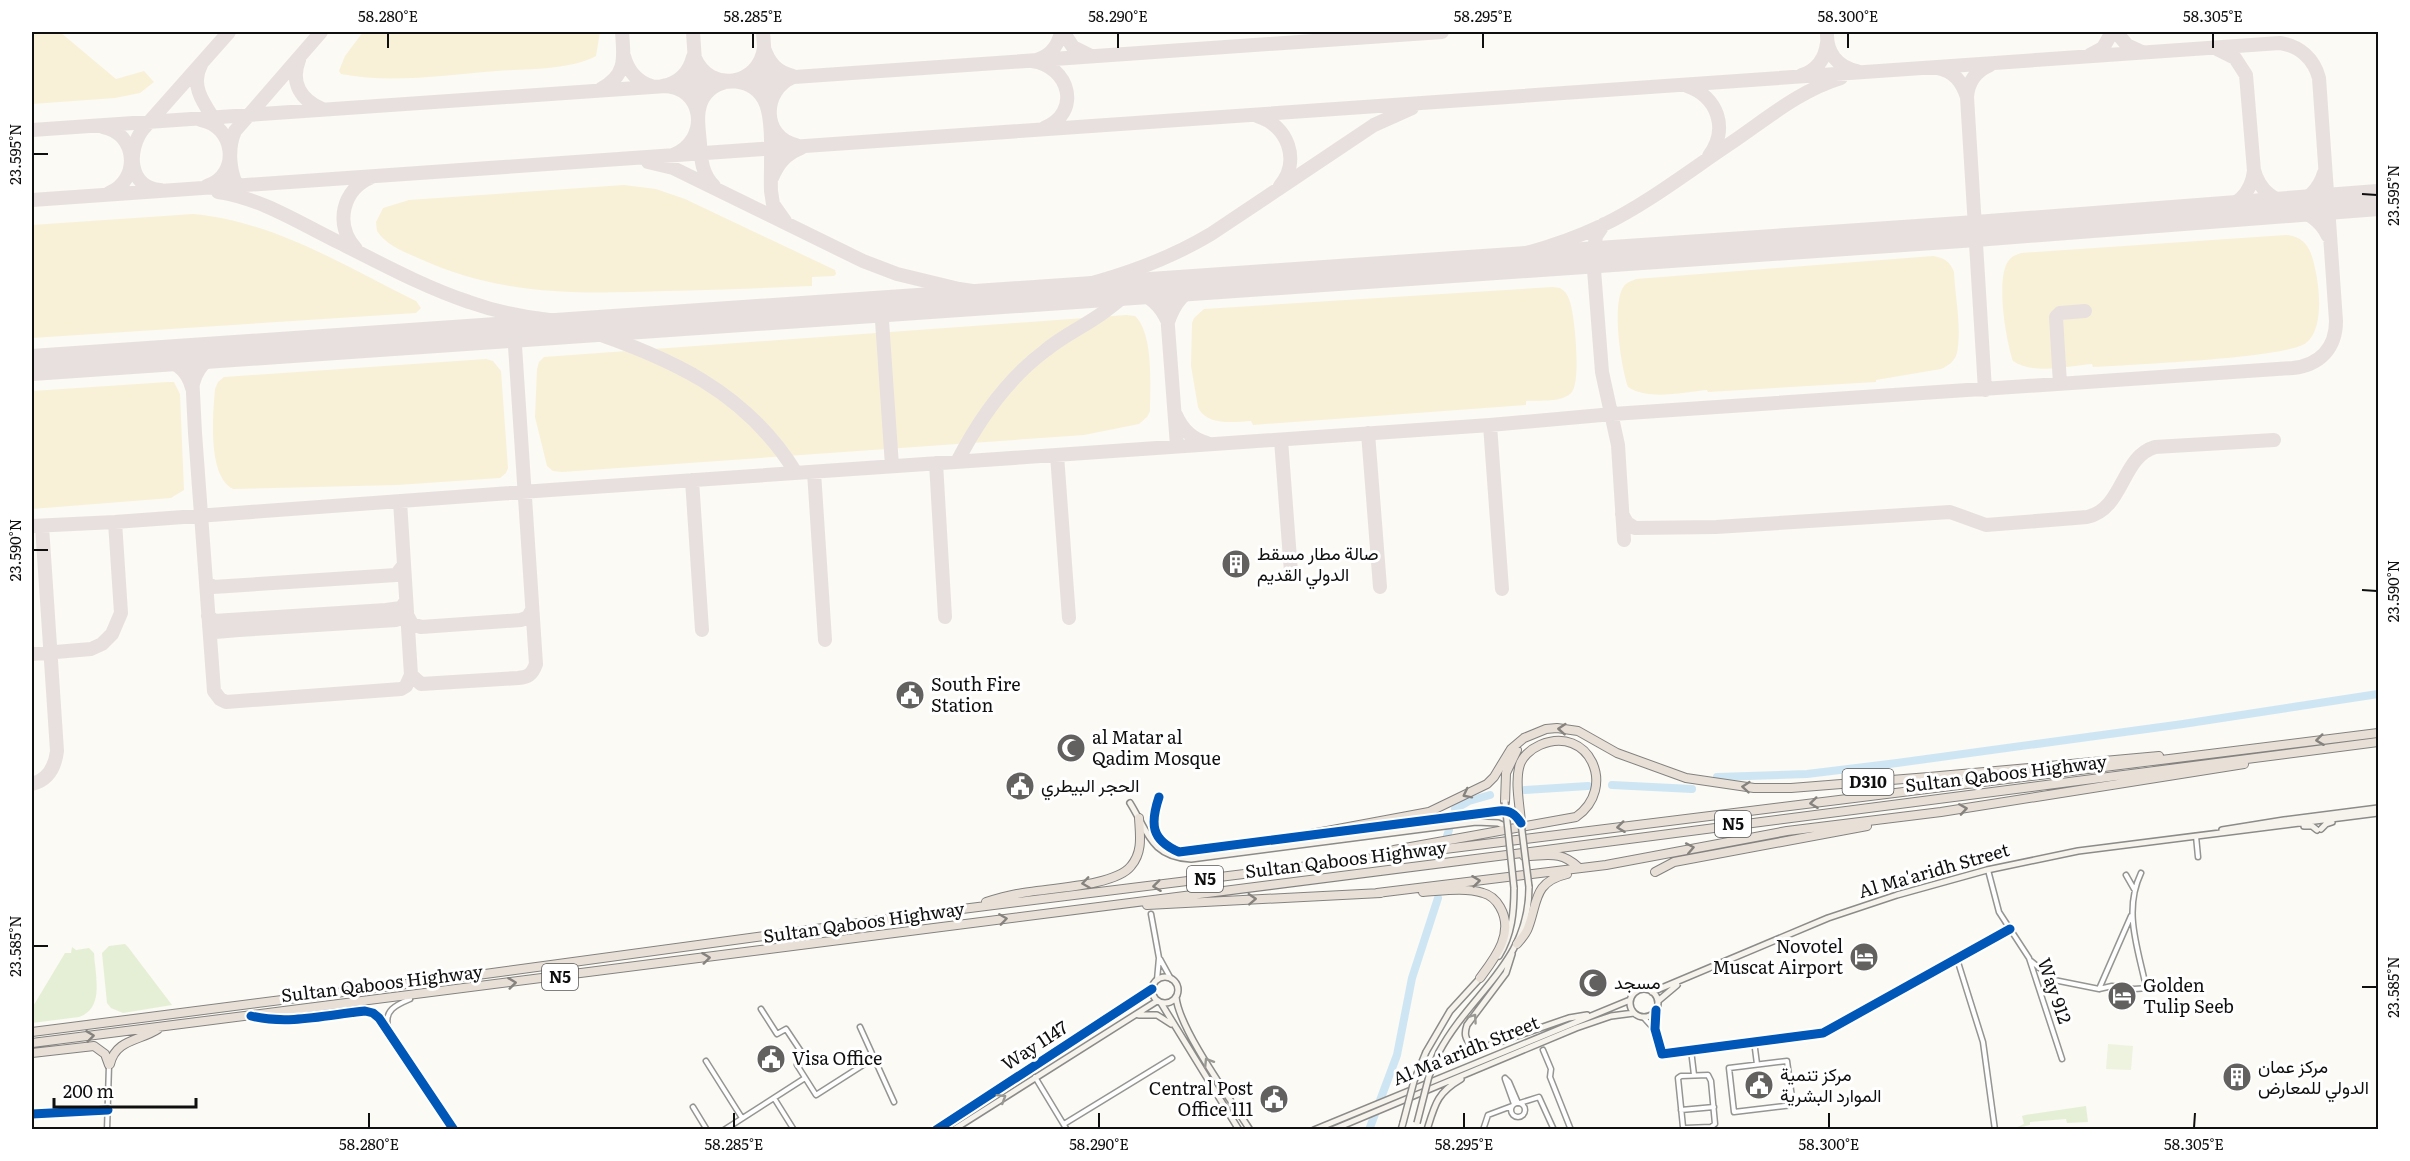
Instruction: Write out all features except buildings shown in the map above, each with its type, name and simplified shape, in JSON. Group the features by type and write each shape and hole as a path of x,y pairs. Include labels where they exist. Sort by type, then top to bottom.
{"highway":[{"name":"D310","path":"1510,756 1524,738 1546,729 1568,728 1633,759 1686,777 1740,787 1769,788 1929,777 2136,757 2223,753"},
{"name":"Sultan Qaboos Highway","path":"32,1032 485,974 962,909 2379,733"},
{"path":"1336,862 1570,820 1582,813 1590,804 1596,790 1595,770 1584,751 1565,741 1545,743 1534,748 1522,760 1518,777 1521,823"},
{"name":"Sultan Qaboos Highway","path":"32,1043 2379,743"},
{"path":"1655,872 1674,862 1941,812 2379,743"},
{"path":"1505,806 1506,773 1510,756"},
{"path":"1279,840 1311,837 1429,812 1486,784 1510,756"},
{"path":"1517,944 1527,931 1539,892 1544,885 1557,876 1787,831 1941,812"},
{"path":"962,909 1017,894 1101,881 1122,875 1138,856 1139,818"},
{"path":"1493,857 1560,855 1570,859 1578,867"},
{"path":"1377,893 1606,865"},
{"path":"1089,908 1377,893 1471,891 1485,893 1496,900 1505,919 1505,930 1497,956 1480,978"},
{"path":"109,1065 111,1057 119,1046 150,1035 160,1028"},
{"path":"32,1053 94,1046 102,1051 109,1065"}],"main road":[{"path":"1159,797 1153,814 1154,827 1158,837 1167,847 1179,852 1279,840"},
{"path":"1130,803 1149,838 1158,849 1168,855 1191,859 1505,806 1516,815 1521,823 1529,887 1526,920 1506,973 1467,1025 1464,1032 1466,1039 1471,1045 1485,1047 1569,1018 1598,1014"},
{"path":"1402,1126 1414,1081 1426,1052 1450,1011 1499,957 1508,938 1514,912 1514,888 1505,806"},
{"name":"Al Ma'aridh Street","path":"1652,992 1680,982 1785,934 1828,918 1897,895 1987,870 2078,850 2196,836 2301,817 2379,808"},
{"path":"2301,817 2318,820 2336,813"},
{"name":"Al Ma'aridh Street","path":"2209,834 2379,813"},
{"path":"2291,825 2310,825 2319,829 2326,824 2348,818"},
{"path":"1311,837 1476,822 1498,823 1507,827"},
{"path":"1417,1126 1429,1076 1439,1052 1461,1018 1512,954"},
{"path":"1239,1130 1159,1002 1152,989 1157,980 1164,977 1171,979 1178,989 1176,997 1178,1011 1188,1031 1250,1130"},
{"name":"Al Ma'aridh Street","path":"1658,1001 1680,982"},
{"name":"Way 1147","path":"936,1130 1152,989"},
{"path":"1646,989 1652,992 1658,1001 1656,1010 1651,1015 1643,1017 1634,1013 1630,1000 1639,990 1646,989"},
{"path":"1159,1002 1169,1003 1176,997"},
{"name":"Al Ma'aridh Street","path":"1332,1130 1395,1096 1630,1000"},
{"name":"Way 1147","path":"953,1130 1132,1016 1159,1002"},
{"path":"1132,1016 1144,1013 1157,1014 1175,1028"},
{"name":"Al Ma'aridh Street","path":"1314,1130 1393,1104 1585,1025 1611,1016 1634,1013"},
{"path":"1427,1130 1435,1103 1441,1094 1449,1086 1479,1068"}],"street":[{"path":"2196,836 2198,857"},
{"name":"Way 912","path":"1987,870 1993,896 2010,929 2029,958 2062,1059"},
{"path":"2099,989 2131,916 2134,889 2141,873"},
{"path":"2126,875 2134,889"},
{"path":"1151,914 1159,958 1157,980"},
{"path":"2131,916 2146,987"},
{"path":"1656,1010 1655,1029 1662,1054 1823,1033 2010,929"},
{"path":"1159,958 1171,979"},
{"path":"2029,958 2035,967 2054,980 2099,989 2112,986 2134,989 2164,987"},
{"path":"1957,959 1983,1042 1995,1130"},
{"path":"389,1031 387,1018 390,1010 418,995"},
{"path":"761,1009 777,1034 786,1029 806,1059 796,1065 816,1095 874,1058"},
{"path":"251,1016 269,1020 284,1020 367,1011 376,1015 454,1130"},
{"path":"1643,1017 1655,1029"},
{"path":"860,1027 894,1102"},
{"path":"1754,1041 1757,1064"},
{"path":"1543,1050 1551,1070 1550,1077 1571,1130"},
{"path":"1691,1050 1694,1075"},
{"path":"1064,1124 1172,1058"},
{"path":"706,1061 742,1118"},
{"path":"1787,1062 1792,1106 1734,1112 1729,1068 1757,1064 1787,1062"},
{"path":"107,1130 109,1065"},
{"path":"1705,1074 1710,1077 1715,1124 1711,1127 1683,1127 1678,1078 1694,1075 1705,1074"},
{"path":"1035,1077 1067,1130"},
{"path":"724,1130 805,1078"},
{"path":"1505,1078 1509,1082 1516,1104 1504,1082 1505,1078"},
{"path":"1483,1130 1488,1115 1539,1097 1554,1130"},
{"path":"774,1098 794,1130"},
{"path":"693,1107 707,1130"},
{"path":"1681,1110 1714,1107"},
{"path":"32,1114 108,1110"}],"green space":[{"path":"125,944 172,1005 123,1013 111,1008 107,1003 102,953 109,946"},
{"path":"72,947 76,950 89,948 94,953 97,990 92,1006 87,1013 79,1017 32,1023 32,1008 65,953 71,953"},
{"path":"2108,1044 2133,1046 2131,1070 2106,1069"},
{"path":"2086,1106 2088,1122 2067,1123 2066,1119 2030,1122 2030,1125 2013,1129 2024,1124 2022,1116 2025,1115"}],"sand":[{"path":"32,32 60,32 116,79 144,71 154,82 140,93 115,98 32,104"},
{"path":"363,32 600,32 596,56 574,64 399,78 341,74 339,71 345,56"},
{"path":"624,185 656,189 685,199 835,270 836,274 812,277 812,286 633,292 540,290 479,280 449,270 396,248 377,231 376,222 383,208 409,200"},
{"path":"193,214 223,218 280,235 416,301 421,308 416,313 32,338 32,225"},
{"path":"2294,236 2305,243 2311,253 2316,273 2319,291 2318,320 2306,343 2270,353 2138,365 2093,367 2092,364 2040,369 2030,368 2013,361 2007,339 2002,294 2005,268 2014,256 2021,253"},
{"path":"1933,256 1946,261 1954,272 1959,323 1956,356 1951,363 1941,369 1876,380 1876,382 1708,392 1707,390 1656,395 1628,387 1618,335 1618,306 1624,286 1631,281"},
{"path":"1553,287 1565,291 1571,307 1575,332 1577,361 1575,385 1572,392 1563,398 1526,401 1526,405 1253,425 1251,421 1221,422 1214,420 1202,413 1198,407 1191,366 1192,323 1204,309"},
{"path":"1135,316 1141,324 1148,347 1150,411 1139,424 1084,435 562,472 553,471 547,466 535,417 537,369 544,357"},
{"path":"486,359 493,361 501,371 508,468 500,478 397,485 233,489 225,482 219,471 215,458 213,413 215,389 224,377"},
{"path":"174,382 180,394 184,490 171,498 32,509 32,391"}],"waterway":[{"path":"1717,777 1807,774 1897,763 2183,724 2378,694"},
{"path":"1612,785 1692,789"},
{"path":"1525,790 1588,786"},
{"path":"1455,809 1469,801 1490,795"},
{"path":"1447,836 1449,830"},
{"path":"1369,1130 1397,1055 1412,978 1438,898"}],"taxiway":[{"path":"160,190 149,187 136,175 134,147 143,129 229,32"},
{"path":"241,192 230,162 232,138 235,131 321,32"},
{"path":"601,89 616,78 620,72 623,58 622,32"},
{"path":"693,32 697,91"},
{"path":"763,32 767,86"},
{"path":"1044,128 1056,121 1064,112 1067,102 1066,91 1063,80 1055,71 1032,61 1051,51 1061,32"},
{"path":"1063,32 1073,47 1089,55"},
{"path":"32,130 1442,32"},
{"path":"1827,32 1828,46 1834,57 1844,66 1857,71"},
{"path":"2090,55 2103,48 2112,32"},
{"path":"2116,32 2127,45 2142,52"},
{"path":"1802,75 1819,63 1827,43"},
{"path":"32,200 2280,43 2294,47 2305,54 2314,65 2319,78 2336,321 2333,339 2325,354 2311,363 2293,368 32,526"},
{"path":"695,58 711,77 733,80 753,71 760,61 764,48 774,66 793,76"},
{"path":"2214,212 2236,203 2246,193 2254,171 2246,75 2235,58 2217,49"},
{"path":"624,56 633,75 651,86"},
{"path":"673,155 685,148 693,138 698,115 687,95 677,88 663,86 682,76 689,68 693,57"},
{"path":"299,60 296,76 299,90 308,101 322,109"},
{"path":"201,65 198,73 198,89 217,124"},
{"path":"1938,68 1957,78 1967,97 1974,78 1990,65"},
{"path":"793,77 775,92 770,113 771,123 776,133 796,145"},
{"path":"1472,265 1539,249 1571,239 1603,225 1652,197 1797,98 1841,78"},
{"path":"714,186 707,177 702,161 699,109 703,98 718,85 727,82 746,84 754,88 766,104 771,134 773,204 785,221"},
{"path":"1687,86 1706,98 1717,115 1718,135 1709,156"},
{"path":"1967,97 1985,390"},
{"path":"1046,295 1131,271 1172,255 1211,234 1374,125 1412,108"},
{"path":"1257,116 1277,127 1288,145 1290,166 1280,186"},
{"path":"201,120 221,131 230,151 225,172 218,180 207,186"},
{"path":"103,127 123,138 131,157 126,178 119,187 109,193"},
{"path":"772,178 783,160 801,148"},
{"path":"648,162 673,168 863,261 897,274 959,289 1032,296"},
{"path":"2254,170 2260,184 2268,193 2311,216 2328,236"},
{"path":"2292,206 2312,193 2324,173"},
{"path":"356,249 345,229 344,208 354,190 372,177"},
{"path":"218,192 265,206 419,282 489,308 549,320 631,323"},
{"path":"1604,224 1596,236 1593,257 1602,372 1618,445 1624,540"},
{"path":"957,462 995,401 1032,361 1053,345 1097,317 1133,289 1154,302 1162,310 1168,322 1181,298 1204,284"},
{"path":"1165,287 1177,446"},
{"path":"881,306 892,466"},
{"path":"2060,384 2056,317 2060,313 2085,311"},
{"path":"581,328 645,351 703,381 754,420 776,444 796,473"},
{"path":"411,675 421,684 518,678 529,675 536,664 514,331"},
{"path":"153,356 167,360 183,370 192,388 202,365 224,352"},
{"path":"191,354 214,691 220,699 226,702 401,689 406,686 411,675 400,501"},
{"path":"1176,415 1188,433 1207,443"},
{"path":"1490,425 1502,589"},
{"path":"1368,433 1380,587"},
{"path":"1281,440 1291,572"},
{"path":"1622,514 1627,523 1635,528 1716,527 1950,512 1986,525 2087,517 2099,512 2108,504 2135,461 2155,447 2274,440"},
{"path":"1057,455 1069,618"},
{"path":"936,463 945,617"},
{"path":"814,472 825,640"},
{"path":"692,480 702,630"},
{"path":"32,654 91,649 102,644 112,634 121,613 115,522"},
{"path":"32,784 50,772 57,751 42,526"},
{"path":"206,582 213,587 396,575 403,566"},
{"path":"208,616 214,621 386,610 401,608 406,601"},
{"path":"209,626 215,632 396,620 404,617 406,613 412,624 421,627 521,620 528,617 532,610"}],"runway":[{"path":"32,365 1976,231 2378,200"}],"cycle path":[{"path":"1159,797 1154,815 1155,830 1163,842 1179,852 1499,811 1512,813 1521,823"},
{"path":"1656,1010 1655,1029 1662,1054 1823,1033 2010,929"},
{"path":"936,1130 1152,989"},
{"path":"251,1016 279,1020 365,1011 373,1013 379,1018 454,1130"},
{"path":"32,1114 108,1110"}],"place":[{"name":"صالة مطار مسقط الدولي القديم","path":"1236,564"},
{"name":"South Fire Station","path":"910,695"},
{"name":"al Matar al Qadim Mosque","path":"1071,748"},
{"name":"الحجر البيطري","path":"1020,786"},
{"name":"Novotel Muscat Airport","path":"1864,957"},
{"name":"مسجد","path":"1593,983"},
{"name":"Golden Tulip Seeb","path":"2122,996"},
{"name":"Visa Office","path":"771,1059"},
{"name":"مركز عمان الدولي للمعارض","path":"2237,1077"},
{"name":"مركز تنمية الموارد البشرية","path":"1759,1085"},
{"name":"Central Post Office 111","path":"1274,1099"}]}
